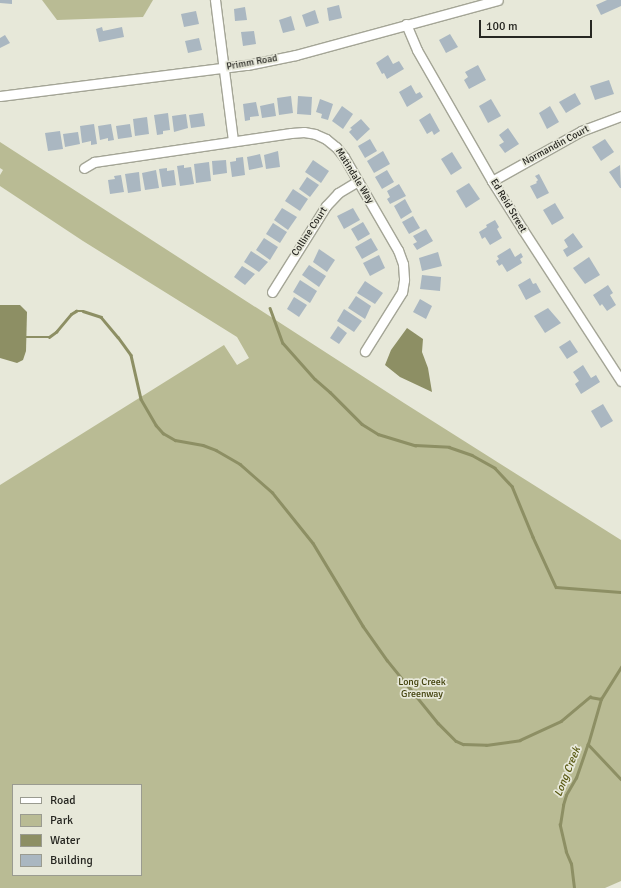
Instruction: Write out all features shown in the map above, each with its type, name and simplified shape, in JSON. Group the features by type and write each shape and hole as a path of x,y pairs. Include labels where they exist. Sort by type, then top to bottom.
{"street":[{"path":"215,0 233,141"},
{"name":"Primm Road","path":"0,96 223,68 296,55 406,24 453,14 498,0"},
{"name":"Ed Reid Street","path":"406,24 417,50 492,180 621,381"},
{"name":"Normandin Court","path":"492,180 581,131 620,118"},
{"name":"Matindale Way","path":"84,168 94,162 291,133 304,132 315,134 336,147 358,181 398,250 403,264 404,280 402,292 365,351"},
{"name":"Colline Court","path":"272,292 326,206 338,193 358,181"}],"green space":[{"path":"42,0 153,0 143,17 57,20"},
{"name":"Long Creek Greenway","path":"0,142 404,403 621,540 621,881 605,888 0,888 0,485 224,345 237,365 249,358 237,337 83,241 0,186 0,175 3,170 0,168"}],"water":[{"path":"0,305 20,305 27,312 26,351 23,360 17,363 0,358"},
{"path":"407,328 423,339 422,352 428,368 432,392 400,377 385,365 391,350"}],"building":[{"path":"0,0 12,0 12,4 0,3"},
{"path":"607,0 621,0 621,6 601,15 596,5"},
{"path":"339,5 342,18 329,21 327,8"},
{"path":"245,7 247,20 235,21 234,9"},
{"path":"315,10 319,23 306,27 302,15"},
{"path":"196,11 199,24 184,27 181,14"},
{"path":"291,16 295,30 283,33 279,20"},
{"path":"102,27 103,31 122,27 124,37 99,42 96,29"},
{"path":"254,31 256,44 243,46 241,32"},
{"path":"450,34 458,47 446,53 439,40"},
{"path":"5,35 10,43 0,48 0,38"},
{"path":"199,38 202,50 188,53 185,41"},
{"path":"388,55 393,64 399,61 404,69 387,79 384,73 382,74 376,63"},
{"path":"478,65 486,80 469,89 464,80 468,77 465,72"},
{"path":"609,80 614,94 595,100 590,86"},
{"path":"411,85 416,94 420,92 423,97 407,107 399,92"},
{"path":"575,93 581,104 566,113 559,102"},
{"path":"291,96 293,113 279,115 277,98"},
{"path":"298,96 312,97 311,115 297,114"},
{"path":"320,99 333,104 328,120 321,118 322,114 316,112"},
{"path":"491,99 501,116 488,123 479,106"},
{"path":"256,102 259,116 250,117 250,120 245,121 243,104"},
{"path":"274,103 276,116 262,118 260,106"},
{"path":"342,106 353,114 343,129 332,121"},
{"path":"550,106 559,122 547,129 539,113"},
{"path":"168,113 170,130 163,131 163,134 157,135 154,115"},
{"path":"203,113 205,126 191,128 189,115"},
{"path":"430,113 440,131 434,135 432,131 427,134 419,120"},
{"path":"186,114 188,128 174,132 172,116"},
{"path":"147,117 149,134 135,136 133,119"},
{"path":"361,119 370,129 357,141 349,132 352,129 350,128"},
{"path":"94,124 97,144 91,145 91,141 82,143 80,126"},
{"path":"111,124 114,140 108,141 108,138 100,140 98,126"},
{"path":"130,124 132,137 118,139 116,126"},
{"path":"508,128 519,144 505,153 499,145 504,142 499,135"},
{"path":"60,131 63,149 48,151 45,133"},
{"path":"78,132 80,144 65,147 63,134"},
{"path":"370,139 377,151 365,158 358,146"},
{"path":"605,139 614,152 601,161 592,147"},
{"path":"278,151 280,167 266,169 264,155"},
{"path":"383,151 390,164 374,173 367,161"},
{"path":"452,152 462,168 451,175 441,159"},
{"path":"260,154 263,167 249,170 247,157"},
{"path":"243,157 245,175 232,177 230,162 236,161 236,158"},
{"path":"226,160 227,173 213,175 212,161"},
{"path":"313,160 329,171 321,183 305,172"},
{"path":"209,162 211,181 196,183 194,164"},
{"path":"184,165 184,168 191,167 194,184 180,186 177,166"},
{"path":"620,165 621,188 609,172"},
{"path":"167,168 167,171 174,170 176,185 162,187 159,169"},
{"path":"156,170 159,188 145,190 142,173"},
{"path":"387,170 394,182 382,189 375,177"},
{"path":"139,172 141,191 128,193 125,174"},
{"path":"539,174 549,193 537,199 530,186 537,183 536,182 538,180 535,176"},
{"path":"121,175 124,192 110,194 108,180 115,179 114,176"},
{"path":"307,177 319,185 310,197 299,189"},
{"path":"469,183 480,199 466,208 456,191"},
{"path":"399,184 406,196 390,204 387,199 390,197 387,191"},
{"path":"293,189 308,199 300,211 285,201"},
{"path":"405,199 412,212 401,219 394,206"},
{"path":"555,203 564,218 552,225 543,210"},
{"path":"282,208 297,217 288,230 274,220"},
{"path":"353,208 360,220 344,229 337,216"},
{"path":"413,216 420,228 409,234 402,222"},
{"path":"495,220 499,227 497,229 502,238 490,245 485,237 482,239 479,232 487,227 486,225"},
{"path":"363,222 370,234 358,241 351,229"},
{"path":"273,223 287,232 280,243 266,234"},
{"path":"426,229 433,241 417,250 413,244 417,242 413,236"},
{"path":"573,233 583,247 567,257 563,250 568,247 564,240"},
{"path":"264,238 278,247 270,260 256,250"},
{"path":"371,238 378,250 362,259 355,247"},
{"path":"510,248 515,257 521,253 523,257 520,259 522,263 507,272 502,264 499,266 496,261 499,259 497,256"},
{"path":"319,249 335,260 327,272 313,262"},
{"path":"251,251 268,262 259,272 244,262"},
{"path":"438,252 442,266 422,271 419,258"},
{"path":"379,255 385,268 370,276 363,263"},
{"path":"589,257 600,275 585,284 573,268"},
{"path":"309,265 326,276 319,287 302,275"},
{"path":"242,266 255,274 245,285 234,277"},
{"path":"422,275 441,277 440,291 420,289"},
{"path":"530,278 533,284 536,283 541,292 526,300 518,285"},
{"path":"300,280 317,291 310,303 293,292"},
{"path":"365,281 383,293 375,304 357,293"},
{"path":"608,285 613,293 610,295 616,305 607,311 602,304 600,306 593,295"},
{"path":"356,296 371,306 365,319 348,308"},
{"path":"294,297 307,305 299,317 287,309"},
{"path":"420,299 432,306 426,319 413,312"},
{"path":"548,308 561,323 545,333 534,316"},
{"path":"344,309 362,321 354,332 337,321"},
{"path":"338,326 347,333 339,344 330,338"},
{"path":"570,340 578,352 567,359 559,347"},
{"path":"583,365 591,378 596,375 600,382 581,394 575,384 579,381 573,372"},
{"path":"603,404 613,421 601,428 591,411"}],"waterway":[{"path":"270,308 283,343 315,379 362,424 378,434 415,445 449,447 472,455 495,468 512,486 556,587 621,592"},
{"path":"25,337 49,337 56,332 71,314 76,311 83,311 101,317 131,355 141,399 156,425 163,433 175,440 203,445 216,450 240,464 272,492 313,543 363,626 387,660 438,723 456,741 463,744 486,745 520,740 561,721 590,697 601,699"},
{"name":"Long Creek","path":"574,888 571,864 566,852 560,825 563,805 566,795 576,778 601,699 621,667"},
{"path":"588,744 621,779"}]}
